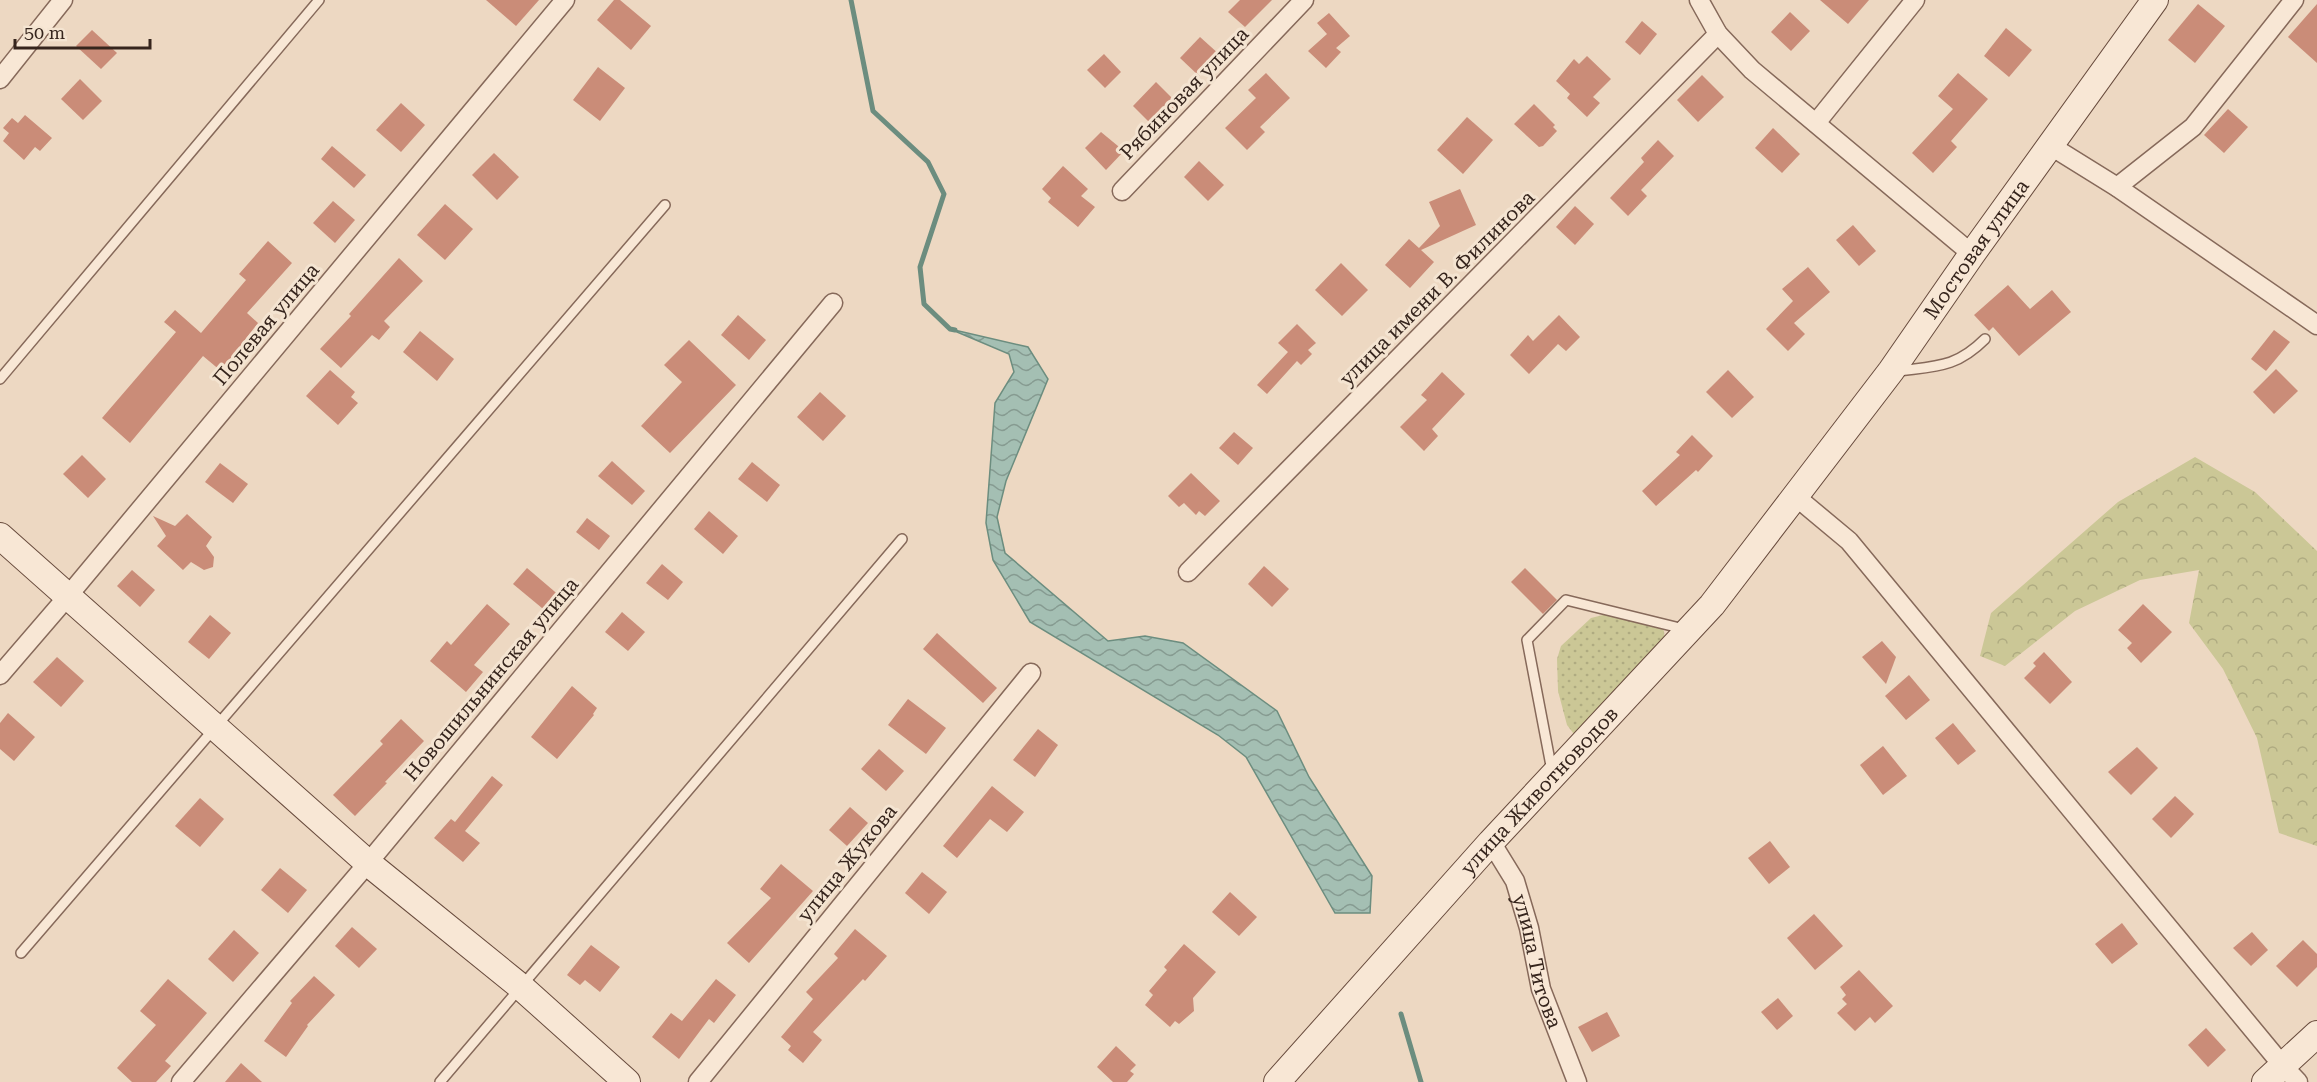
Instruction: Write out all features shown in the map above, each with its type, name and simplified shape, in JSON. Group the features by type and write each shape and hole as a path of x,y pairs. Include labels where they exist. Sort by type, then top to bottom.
{"main road":[{"name":"Мостовая улица","path":"1795,496 1891,371 1972,254 2155,0"},
{"name":"улица Животноводов","path":"1277,1082 1491,842 1712,605 1795,496"},
{"path":"0,536 368,863 521,987 627,1082"},
{"path":"2282,1077 2317,1034"}],"street":[{"path":"0,79 63,0"},
{"name":"Полевая улица","path":"0,675 565,0"},
{"name":"Рябиновая улица","path":"1122,191 1304,0"},
{"path":"1700,0 1718,34 1752,70 1972,254"},
{"path":"1816,123 1915,0"},
{"path":"2117,187 2193,127 2294,0"},
{"name":"улица имени В. Филинова","path":"1188,572 1718,34"},
{"path":"2051,147 2117,187 2317,326"},
{"name":"Новошильнинская улица","path":"182,1082 368,863 833,303"},
{"path":"1795,496 1849,541 2282,1077"},
{"name":"улица Жукова","path":"698,1082 1031,673"},
{"name":"улица Титова","path":"1491,842 1515,881 1529,928 1541,989 1577,1082"}],"lane":[{"path":"0,380 319,0"},
{"path":"21,953 665,205"},
{"path":"1891,371 1945,365 1970,355 1985,339"},
{"path":"440,1082 902,539"},
{"path":"1553,776 1527,640 1566,600 1689,631"}],"green space":[{"path":"2195,457 2255,492 2317,551 2317,846 2279,833 2257,738 2223,669 2189,623 2199,570 2140,580 2075,611 2005,666 1980,656 1991,613 2118,502"},
{"path":"1611,613 1658,623 1664,631 1665,643 1577,738 1567,725 1558,691 1557,659 1561,646 1591,618"}],"water":[{"path":"950,329 1028,347 1048,379 1006,481 997,517 1005,553 1108,641 1145,636 1183,643 1277,711 1309,777 1372,876 1370,913 1335,913 1246,757 1218,735 1030,622 993,560 986,523 995,403 1014,372 1009,354"}],"building":[{"path":"486,0 539,0 516,26"},
{"path":"614,0 620,0 651,26 631,50 597,20"},
{"path":"1240,0 1272,0 1245,27 1228,12"},
{"path":"1820,0 1869,0 1848,24"},
{"path":"2198,4 2225,26 2195,63 2168,40"},
{"path":"2317,4 2317,63 2288,37"},
{"path":"1790,12 1810,31 1791,51 1771,32"},
{"path":"1329,13 1350,36 1336,48 1341,52 1326,68 1308,51 1327,34 1317,23"},
{"path":"1642,21 1657,34 1640,55 1625,42"},
{"path":"2006,28 2032,50 2009,77 1984,56"},
{"path":"92,30 117,53 101,69 76,46"},
{"path":"1200,37 1220,55 1199,76 1180,58"},
{"path":"1104,54 1121,72 1105,88 1087,70"},
{"path":"1587,56 1611,79 1593,97 1600,103 1587,117 1567,98 1570,94 1556,81 1574,59 1579,64"},
{"path":"598,67 625,88 600,121 573,100"},
{"path":"1266,73 1290,98 1260,127 1265,132 1247,150 1225,128 1256,98 1248,90"},
{"path":"1958,73 1988,99 1951,141 1957,147 1933,173 1912,153 1953,109 1938,96"},
{"path":"1702,75 1724,97 1698,122 1677,100"},
{"path":"80,79 102,101 83,120 61,99"},
{"path":"1156,82 1182,108 1172,118 1166,112 1153,126 1133,106"},
{"path":"401,103 425,125 401,152 376,130"},
{"path":"1534,104 1555,125 1553,127 1557,131 1543,146 1539,147 1514,124"},
{"path":"2228,109 2248,127 2224,153 2204,135"},
{"path":"25,115 52,138 40,151 35,147 24,160 3,141 9,133 3,128 12,118 18,123"},
{"path":"1467,117 1493,140 1463,174 1437,150"},
{"path":"1773,128 1800,154 1782,173 1755,148"},
{"path":"1101,132 1124,151 1106,170 1085,148"},
{"path":"1658,140 1674,156 1641,190 1647,196 1628,216 1610,198 1644,162 1641,158"},
{"path":"332,146 366,175 354,188 321,159"},
{"path":"494,153 519,177 497,200 472,175"},
{"path":"1199,161 1224,185 1208,201 1184,177"},
{"path":"1063,166 1088,189 1081,196 1095,207 1078,227 1048,202 1051,198 1042,189"},
{"path":"1460,189 1476,225 1421,250 1434,262 1410,288 1385,265 1409,239 1419,248 1440,226 1429,202"},
{"path":"333,201 355,220 335,243 313,223"},
{"path":"445,204 473,229 445,260 417,235"},
{"path":"1575,206 1594,224 1575,245 1556,227"},
{"path":"1853,225 1876,251 1859,266 1836,240"},
{"path":"268,241 292,263 247,313 258,323 221,371 203,356 130,443 102,418 176,332 164,322 175,310 201,333 246,280 239,274"},
{"path":"399,258 423,281 384,321 390,327 379,340 372,335 341,368 320,349"},
{"path":"1341,263 1368,290 1342,316 1315,290"},
{"path":"1808,267 1830,292 1794,323 1805,334 1788,351 1766,329 1793,301 1782,289"},
{"path":"2008,285 2030,309 2052,290 2071,312 2019,356 1993,327 1989,331 1974,315"},
{"path":"738,315 766,340 749,360 721,335"},
{"path":"1559,315 1580,337 1566,351 1558,344 1529,374 1510,355 1528,335 1533,341"},
{"path":"1297,324 1316,343 1308,350 1312,354 1301,365 1297,361 1267,394 1257,385 1288,352 1278,343"},
{"path":"2274,330 2290,342 2266,371 2251,359"},
{"path":"420,331 454,359 437,381 403,352"},
{"path":"689,340 736,385 670,453 641,426 682,382 664,365"},
{"path":"2276,369 2298,391 2274,414 2253,392"},
{"path":"330,370 355,392 351,397 358,403 338,425 306,396"},
{"path":"1728,370 1754,397 1732,418 1706,392"},
{"path":"1442,372 1465,394 1432,429 1438,436 1424,451 1400,427 1427,400 1421,395"},
{"path":"820,392 846,416 823,441 797,417"},
{"path":"1234,432 1253,448 1238,465 1219,448"},
{"path":"1692,435 1713,456 1698,472 1696,470 1656,506 1642,491 1680,455 1676,452"},
{"path":"82,455 106,479 88,498 63,474"},
{"path":"612,461 645,491 632,505 598,476"},
{"path":"752,462 780,485 767,502 738,479"},
{"path":"220,463 248,484 233,503 205,482"},
{"path":"1191,473 1220,501 1205,516 1199,511 1196,515 1184,503 1179,507 1168,496"},
{"path":"709,511 738,536 723,554 694,529"},
{"path":"187,514 212,537 206,546 214,557 213,567 204,570 191,562 183,570 157,546 166,536 153,516 175,526"},
{"path":"587,518 610,536 599,550 576,532"},
{"path":"662,564 683,582 668,600 646,583"},
{"path":"1264,566 1289,589 1272,607 1248,584"},
{"path":"527,568 561,597 548,613 513,584"},
{"path":"1525,568 1557,600 1543,614 1511,582"},
{"path":"132,570 155,590 140,607 117,586"},
{"path":"487,604 510,624 474,665 483,672 466,692 430,661 447,641 451,645"},
{"path":"2143,604 2172,632 2141,663 2127,648 2132,643 2118,630"},
{"path":"622,612 645,632 628,651 605,632"},
{"path":"210,615 231,633 209,659 188,642"},
{"path":"937,633 997,688 983,703 923,649"},
{"path":"1882,641 1896,657 1886,684 1862,657"},
{"path":"2044,652 2072,682 2050,704 2024,678 2036,666 2033,663"},
{"path":"57,657 84,681 61,707 33,682"},
{"path":"1909,675 1930,700 1906,720 1885,696"},
{"path":"572,686 597,708 594,715 557,759 531,737"},
{"path":"908,699 946,728 926,754 888,725"},
{"path":"8,713 35,737 14,761 0,749 0,723"},
{"path":"401,719 424,741 355,816 333,795 383,744 380,741"},
{"path":"1953,723 1976,751 1958,765 1935,738"},
{"path":"1038,729 1058,745 1035,777 1013,760"},
{"path":"1883,746 1907,776 1883,795 1860,765"},
{"path":"2137,747 2158,768 2131,795 2108,772"},
{"path":"879,749 904,771 886,791 861,769"},
{"path":"492,776 503,785 465,831 480,843 463,862 434,838 451,819 455,822"},
{"path":"992,786 1024,812 1007,832 990,819 957,858 943,846"},
{"path":"2175,796 2194,814 2171,838 2152,819"},
{"path":"200,798 224,819 200,847 175,826"},
{"path":"850,807 868,823 847,846 829,830"},
{"path":"1770,841 1790,867 1769,884 1748,858"},
{"path":"781,864 813,891 749,963 727,943 771,898 760,889"},
{"path":"280,868 307,890 288,913 261,890"},
{"path":"922,872 947,892 929,914 905,893"},
{"path":"1230,892 1257,917 1239,936 1212,912"},
{"path":"1814,914 1843,946 1815,970 1787,938"},
{"path":"2122,923 2138,944 2112,964 2095,944"},
{"path":"352,927 377,949 359,968 335,946"},
{"path":"855,929 887,956 813,1032 822,1040 803,1063 788,1050 791,1046 781,1037 813,999 806,992 838,958 834,954"},
{"path":"234,930 259,953 233,982 208,959"},
{"path":"2252,932 2268,950 2251,966 2233,948"},
{"path":"2303,940 2317,954 2317,967 2297,987 2276,966"},
{"path":"1184,944 1216,972 1193,998 1194,1011 1179,1024 1175,1021 1170,1027 1145,1005 1153,995 1149,991 1167,970 1164,967"},
{"path":"591,945 620,967 600,992 585,980 580,985 567,975"},
{"path":"1859,970 1893,1006 1875,1023 1870,1017 1855,1031 1837,1013 1847,1004 1842,999 1846,995 1840,987"},
{"path":"314,976 335,995 307,1025 286,1057 264,1041 292,1003 290,1001"},
{"path":"168,979 207,1013 165,1061 171,1066 156,1082 132,1082 117,1068 156,1025 140,1011"},
{"path":"716,979 736,995 714,1023 709,1019 679,1059 652,1037 671,1013 682,1021"},
{"path":"1778,998 1793,1016 1777,1030 1761,1012"},
{"path":"1607,1012 1620,1036 1592,1052 1578,1027"},
{"path":"2206,1028 2226,1050 2208,1067 2188,1045"},
{"path":"1116,1046 1136,1065 1130,1071 1134,1074 1127,1082 1113,1082 1097,1067"},
{"path":"241,1063 262,1082 225,1082"}],"waterway":[{"path":"851,0 873,111 928,162 944,194 920,267 924,304 950,329 955,330"},
{"path":"1401,1014 1421,1082"}]}
